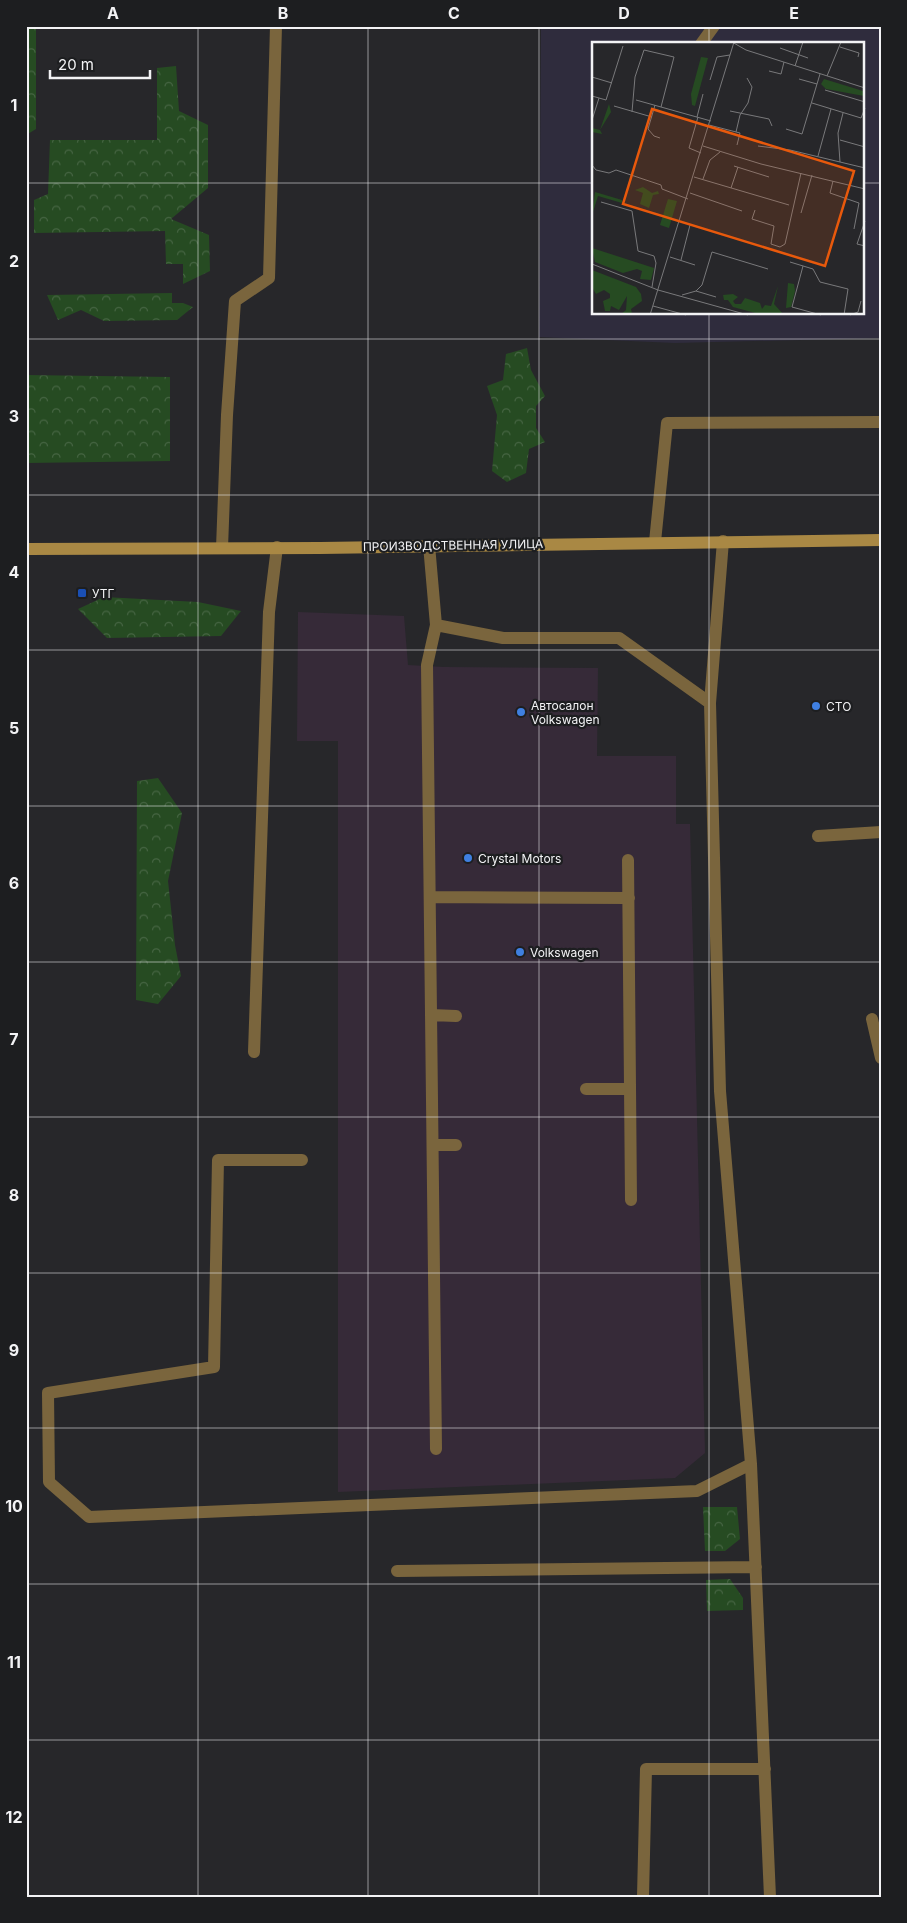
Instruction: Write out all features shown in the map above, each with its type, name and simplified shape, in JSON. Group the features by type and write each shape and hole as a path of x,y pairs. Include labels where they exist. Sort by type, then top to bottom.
{"main road":[{"name":"ПРОИЗВОДСТВЕННАЯ УЛИЦА","path":"26,549 881,540"}],"lane":[{"path":"222,548 227,414 235,301 269,278 276,26"},
{"path":"702,42 714,26"},
{"path":"655,542 667,423 881,422"},
{"path":"723,541 710,703 720,1091 752,1464 770,1897"},
{"path":"429,545 436,625 427,665 436,1449"},
{"path":"254,1052 269,612 276,547"},
{"path":"436,625 503,638 619,638 710,703"},
{"path":"818,836 881,832"},
{"path":"628,860 631,1200"},
{"path":"430,897 629,898"},
{"path":"431,1015 456,1016"},
{"path":"872,1019 881,1058"},
{"path":"586,1089 630,1089"},
{"path":"433,1145 456,1145"},
{"path":"302,1160 218,1160 214,1367 48,1393 49,1482 89,1517 697,1491 752,1464"},
{"path":"397,1571 756,1567"},
{"path":"643,1897 646,1769 765,1769"}],"shaded area":[{"path":"541,26 881,26 881,338 675,343 539,337"},
{"path":"298,612 404,616 408,665 598,668 597,756 676,756 676,824 690,824 705,1453 675,1478 338,1492 338,741 297,741"}],"green space":[{"path":"26,26 36,26 36,129 26,135"},
{"path":"176,66 179,111 208,125 208,188 171,219 209,235 210,271 183,284 183,264 166,264 165,231 34,233 34,200 48,194 50,140 157,140 157,68"},
{"path":"172,293 172,303 183,303 193,307 177,320 104,321 81,310 58,320 47,295"},
{"path":"527,348 531,370 545,396 536,406 536,428 545,442 529,449 526,473 507,482 492,471 497,415 487,386 503,380 506,354"},
{"path":"26,375 170,377 170,461 26,463"},
{"path":"104,597 198,602 241,611 221,636 107,638 78,609"},
{"path":"158,778 182,813 168,881 175,945 181,976 158,1004 136,1000 137,781"},
{"path":"703,1507 737,1507 740,1539 725,1551 705,1551"},
{"path":"730,1579 743,1598 743,1610 707,1611 706,1580"}],"place":[{"name":"УТГ","path":"82,593"},
{"name":"СТО","path":"816,706"},
{"name":"Автосалон Volkswagen","path":"521,712"},
{"name":"Crystal Motors","path":"468,858"},
{"name":"Volkswagen","path":"520,952"}]}
